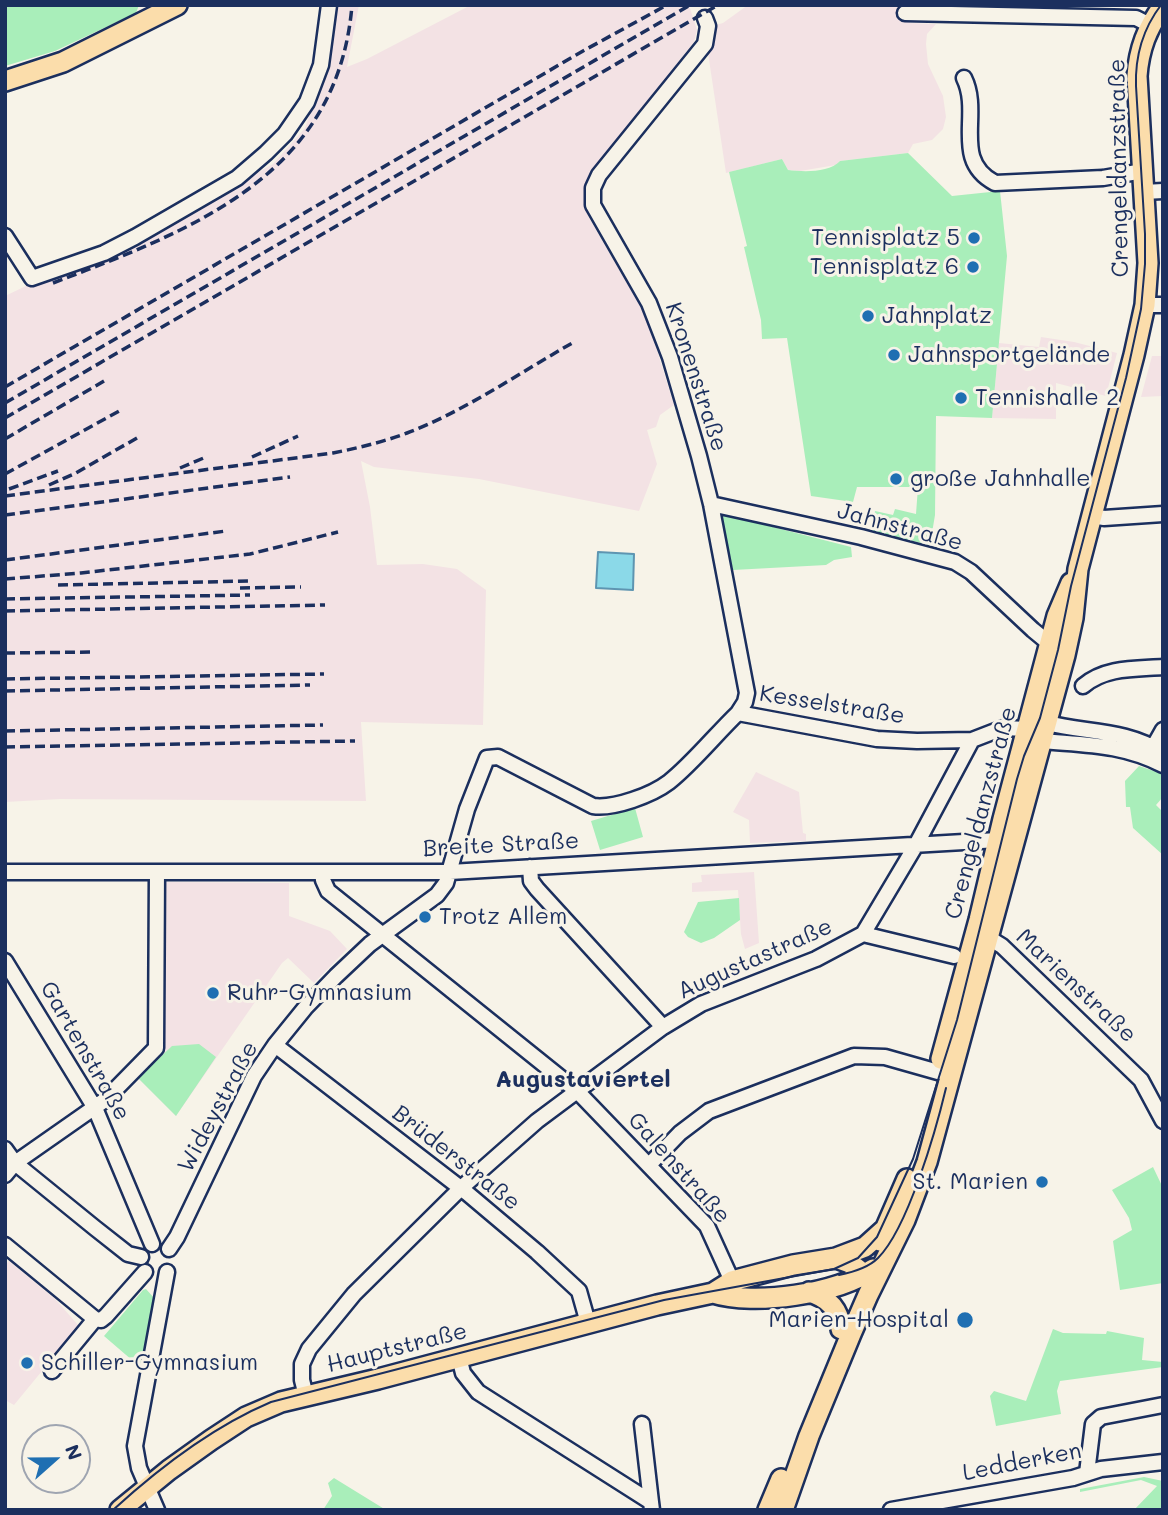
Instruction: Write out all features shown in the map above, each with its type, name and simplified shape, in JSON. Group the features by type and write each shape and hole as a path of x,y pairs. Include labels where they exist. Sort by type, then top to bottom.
{"main road":[{"path":"5,81 63,62 177,5"},
{"name":"Crengeldanzstraße","path":"866,1285 891,1228 989,938 1020,826 1058,649 1057,616 1078,569 1134,355 1154,305 1148,263 1153,191 1143,172 1137,76 1140,51 1150,26 1163,6"},
{"name":"Crengeldanzstraße","path":"944,1072 998,840 1039,731"},
{"path":"998,840 1020,826"},
{"name":"Crengeldanzstraße","path":"866,1285 883,1262 891,1228"},
{"name":"Hauptstraße","path":"120,1510 146,1487 247,1418 281,1402 713,1293 732,1281 793,1265 836,1258 866,1247 891,1228"},
{"path":"836,1258 850,1263 866,1285"},
{"path":"779,1509 841,1329 866,1285"},
{"path":"779,1509 866,1285"},
{"name":"Hauptstraße","path":"713,1293 739,1300 866,1285"},
{"path":"809,1292 824,1297 834,1307 841,1329"}],"street":[{"path":"5,236 33,278 104,253 237,178 285,134 307,102 321,65 330,5"},
{"path":"905,13 1136,19 1150,26"},
{"name":"Kronenstraße","path":"705,18 708,26 705,44 599,175 593,188 593,205 656,317 699,456 747,693 738,713"},
{"path":"964,78 970,90 971,153 975,166 983,177 995,183 1103,178 1143,172"},
{"name":"Jahnstraße","path":"710,504 861,537 955,562 971,572 1033,630 1058,649"},
{"path":"1092,516 1104,518 1163,514"},
{"path":"1083,686 1093,677 1105,672 1163,667"},
{"name":"Kesselstraße","path":"483,765 491,756 498,757 593,806 606,808 634,799 668,783 738,713 877,739 972,740"},
{"path":"972,740 1003,729 1039,731 1108,746 1154,752 1163,765"},
{"path":"1154,752 1162,732"},
{"name":"Augustastraße","path":"306,1396 302,1364 309,1349 354,1294 460,1189 512,1142 663,1027 705,1003 816,959 863,934 916,845 972,740"},
{"name":"Wideystraße","path":"169,1250 254,1076 275,1045 335,976 370,944 437,895 446,883 483,765"},
{"name":"Breite Straße","path":"5,872 450,872 998,840"},
{"path":"530,867 531,881 537,889 663,1027"},
{"path":"5,1175 15,1163 95,1108 152,1054 157,1042 157,872"},
{"name":"Galenstraße","path":"322,873 328,891 577,1091 707,1226 732,1281"},
{"name":"Marienstraße","path":"979,920 989,938 1002,946 1141,1080 1161,1115"},
{"path":"863,934 954,956"},
{"name":"Gartenstraße","path":"5,961 95,1108 152,1244"},
{"name":"Brüderstraße","path":"275,1045 496,1217 579,1291 588,1323"},
{"path":"649,1165 680,1133 709,1111 854,1056 885,1057 944,1072"},
{"path":"5,1149 15,1163 128,1254 141,1257"},
{"path":"157,1510 137,1461 136,1433 167,1272 172,1263 169,1250 160,1244 152,1244 146,1248 141,1257 145,1272 158,1276 167,1272"},
{"path":"5,1245 95,1319 101,1320 106,1316 145,1272"},
{"path":"52,1371 95,1319"},
{"path":"459,1357 463,1373 478,1392 652,1506"},
{"path":"1087,1473 1093,1424 1101,1417 1163,1405"},
{"path":"642,1424 652,1506"},
{"name":"Ledderken","path":"891,1510 1073,1478 1101,1469 1163,1462"}],"shaded area":[{"path":"335,5 359,5 347,67 471,5 689,5 697,30 694,42 592,170 584,188 584,204 588,216 647,318 674,405 660,415 656,427 647,430 657,464 639,511 479,479 374,467 361,461 377,565 423,564 457,569 486,590 483,725 361,722 366,801 60,799 5,802 5,296 101,259 273,164 305,128 324,73"},
{"path":"748,5 909,5 910,23 936,24 927,34 926,44 928,64 943,96 946,117 943,129 932,140 913,144 908,153 840,161 836,165 800,171 788,170 782,159 726,173 708,53 712,45 712,26 723,23"},
{"path":"1041,337 1117,353 1106,396 1056,383 1056,419 992,418 999,343 1039,347"},
{"path":"1152,356 1163,356 1163,396 1141,397"},
{"path":"756,772 799,792 806,841 750,843 749,820 733,812"},
{"path":"754,872 759,943 745,949 741,934 738,890 692,892 692,883 702,882 701,875"},
{"name":"Ruhr-Gymnasium","path":"165,882 289,883 289,916 330,931 347,949 314,983 288,958 282,963 176,1116 138,1078 165,1052"},
{"name":"Schiller-Gymnasium","path":"9,1261 55,1299 79,1326 14,1405 5,1400 5,1265"}],"green space":[{"path":"5,5 139,5 136,13 55,51 5,66"},
{"name":"Jahnsportgelände","path":"908,153 952,196 1000,191 1007,256 992,418 936,416 935,515 930,545 871,531 875,511 893,515 895,509 916,514 918,487 857,487 853,502 811,496 787,338 762,339 761,320 744,247 747,246 729,172 782,159 788,170 816,171 829,168 840,161"},
{"path":"722,514 851,547 852,557 834,560 826,565 733,570 721,522"},
{"path":"1139,766 1163,774 1163,797 1156,805 1163,812 1163,855 1133,828 1130,807 1126,807 1125,781"},
{"path":"635,808 643,837 600,850 591,821"},
{"path":"739,898 740,920 714,938 701,943 684,932 698,902"},
{"path":"199,1044 216,1057 176,1116 138,1078 172,1046"},
{"path":"1153,1167 1163,1188 1163,1283 1120,1290 1113,1241 1132,1230 1129,1218 1112,1190"},
{"path":"146,1289 155,1299 140,1367 104,1336"},
{"path":"1053,1329 1063,1333 1106,1334 1107,1331 1144,1338 1142,1360 1163,1362 1163,1367 1060,1381 1057,1391 1061,1414 996,1426 990,1396 994,1391 1026,1401"},
{"path":"1144,1477 1163,1481 1163,1510 1134,1510 1157,1486 1141,1480 1080,1492 1080,1489"},
{"path":"334,1478 386,1510 323,1510 332,1496 328,1483"}],"water":[{"path":"598,552 634,554 633,590 596,588"}],"tram line":[{"path":"113,1510 149,1478 207,1436 271,1402 664,1300 834,1269 858,1258 877,1237 913,1159 957,1020 1017,779 1040,718 1058,650 1071,586 1126,378 1141,309 1145,264 1137,64 1144,34 1161,5"},
{"path":"839,1275 855,1271 878,1258 900,1225 920,1177 946,1088"}],"railway":[{"path":"53,283 156,241 205,217 249,188 288,154 319,113 341,64 352,5"},
{"path":"5,387 583,51 667,5"},
{"path":"5,403 690,5"},
{"path":"5,418 718,5"},
{"path":"5,496 333,453 370,444 407,433 449,414 574,342"},
{"path":"5,439 104,381"},
{"path":"5,474 121,410"},
{"path":"252,457 298,436"},
{"path":"49,485 137,438"},
{"path":"180,468 206,457"},
{"path":"9,489 58,471"},
{"path":"5,515 290,477"},
{"path":"5,560 226,531"},
{"path":"5,579 250,554 338,532"},
{"path":"58,585 250,581"},
{"path":"240,588 301,587"},
{"path":"5,599 250,595"},
{"path":"5,611 325,605"},
{"path":"5,653 94,652"},
{"path":"5,679 324,674"},
{"path":"5,691 310,685"},
{"path":"5,731 323,725"},
{"path":"5,747 355,741"}],"place":[{"name":"Tennisplatz 5","path":"974,238"},
{"name":"Tennisplatz 6","path":"973,267"},
{"name":"Jahnplatz","path":"868,316"},
{"name":"Jahnsportgelände","path":"894,355"},
{"name":"Tennishalle 2","path":"961,398"},
{"name":"große Jahnhalle","path":"896,479"},
{"name":"Trotz Allem","path":"425,917"},
{"name":"Ruhr-Gymnasium","path":"213,993"},
{"name":"St. Marien","path":"1042,1182"},
{"name":"Marien-Hospital","path":"965,1320"},
{"name":"Schiller-Gymnasium","path":"27,1363"}],"district":[{"name":"Augustaviertel","path":"583,1080"}]}
